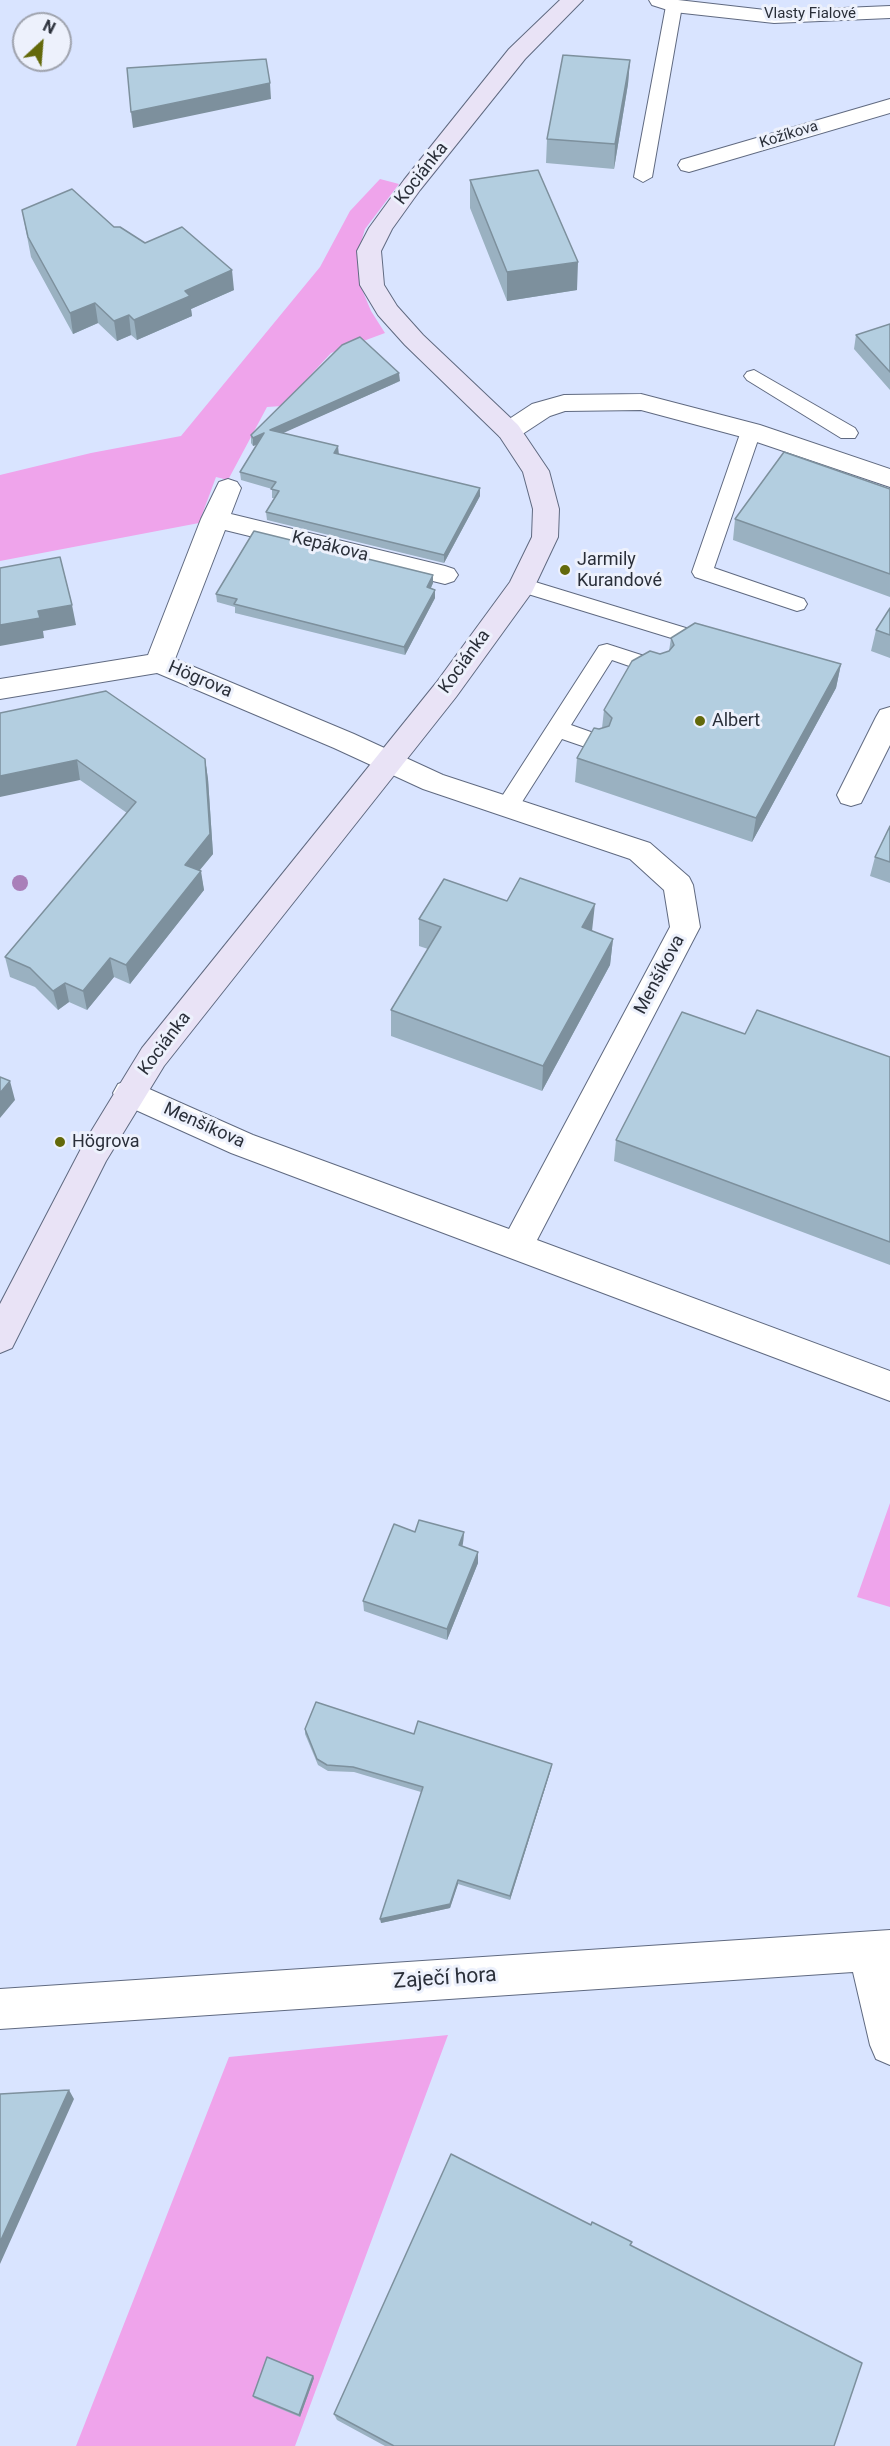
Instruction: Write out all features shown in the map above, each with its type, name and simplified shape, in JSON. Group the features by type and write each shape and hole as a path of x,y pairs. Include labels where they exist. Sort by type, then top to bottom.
{"street":[{"name":"Kociánka","path":"0,1338 78,1183 129,1093 153,1057 389,761 522,585 545,537 546,509 536,471 509,431 414,340 387,310 372,285 369,251 381,228 412,185 517,54 572,0"},
{"name":"Vlasty Fialové","path":"667,3 774,17 890,12"},
{"name":"Kožíkova","path":"689,165 890,106"},
{"path":"509,431 541,410 564,403 641,402 751,431 890,478"},
{"path":"159,663 228,488"},
{"name":"Kepákova","path":"214,519 445,575"},
{"name":"Högrova","path":"0,689 159,663 389,761"},
{"path":"851,795 882,750 890,717"},
{"name":"Menšíkova","path":"389,761 433,782 640,851 678,885 686,927 517,1246"},
{"name":"Menšíkova","path":"129,1093 242,1144 890,1386"},
{"path":"879,1951 890,2045"},
{"name":"Zaječí hora","path":"0,2009 879,1951"}],"lane":[{"path":"643,177 667,3"},
{"path":"754,376 848,434"},
{"path":"751,431 702,572 797,604"},
{"path":"522,585 704,641"},
{"path":"507,807 608,651 658,668"},
{"path":"557,729 597,743"}],"shaded area":[{"path":"380,179 399,184 365,229 359,249 358,265 361,287 371,311 385,333 331,353 282,406 267,407 228,480 216,477 199,523 0,561 0,475 91,453 181,436 320,267 350,211"},
{"path":"890,1503 890,1607 857,1597"},
{"path":"448,2035 295,2446 76,2446 229,2057"}],"building":[{"path":"563,55 630,60 615,144 547,139"},
{"path":"266,59 270,83 131,112 127,68"},
{"path":"538,170 578,262 507,272 470,180"},
{"path":"72,189 114,227 120,227 145,243 182,227 232,270 185,291 190,296 134,320 129,315 114,321 95,303 70,313 28,237 22,210"},
{"path":"890,324 890,372 856,335"},
{"path":"360,337 399,373 270,430 338,446 334,453 480,488 444,555 266,512 279,491 271,489 276,482 240,472 264,433 253,438 251,435 342,345"},
{"path":"784,452 890,489 890,574 735,519"},
{"path":"254,531 433,575 427,587 435,590 404,647 234,604 237,599 216,594"},
{"path":"60,557 72,605 38,611 40,618 0,625 0,568"},
{"path":"890,608 890,635 876,630"},
{"path":"695,623 841,664 756,818 577,758 594,728 609,726 612,718 604,710 632,661 650,651 660,654 669,651 674,645 671,638"},
{"path":"106,691 205,759 210,834 185,865 201,871 126,965 110,958 83,991 65,983 53,991 30,968 5,957 136,802 77,760 0,776 0,713"},
{"path":"890,826 890,862 875,857"},
{"path":"520,878 595,904 582,927 613,939 543,1066 391,1010 441,927 419,919 444,879 507,901"},
{"path":"757,1010 890,1057 890,1242 616,1140 682,1012 745,1034"},
{"path":"0,1077 10,1081 0,1093"},
{"path":"419,1520 464,1532 459,1545 478,1552 447,1629 363,1601 394,1524 415,1532"},
{"path":"316,1702 414,1734 418,1721 552,1764 510,1896 458,1880 450,1904 380,1919 423,1787 353,1767 327,1765 317,1759 305,1729"},
{"path":"69,2090 0,2242 0,2094"},
{"path":"451,2154 591,2225 592,2222 632,2242 630,2245 862,2363 834,2446 394,2446 334,2414"},
{"path":"267,2357 313,2376 299,2415 253,2396"}],"place":[{"name":"Jarmily Kurandové","path":"565,570"},
{"name":"Albert","path":"700,721"},
{"name":"Högrova","path":"60,1142"}]}
